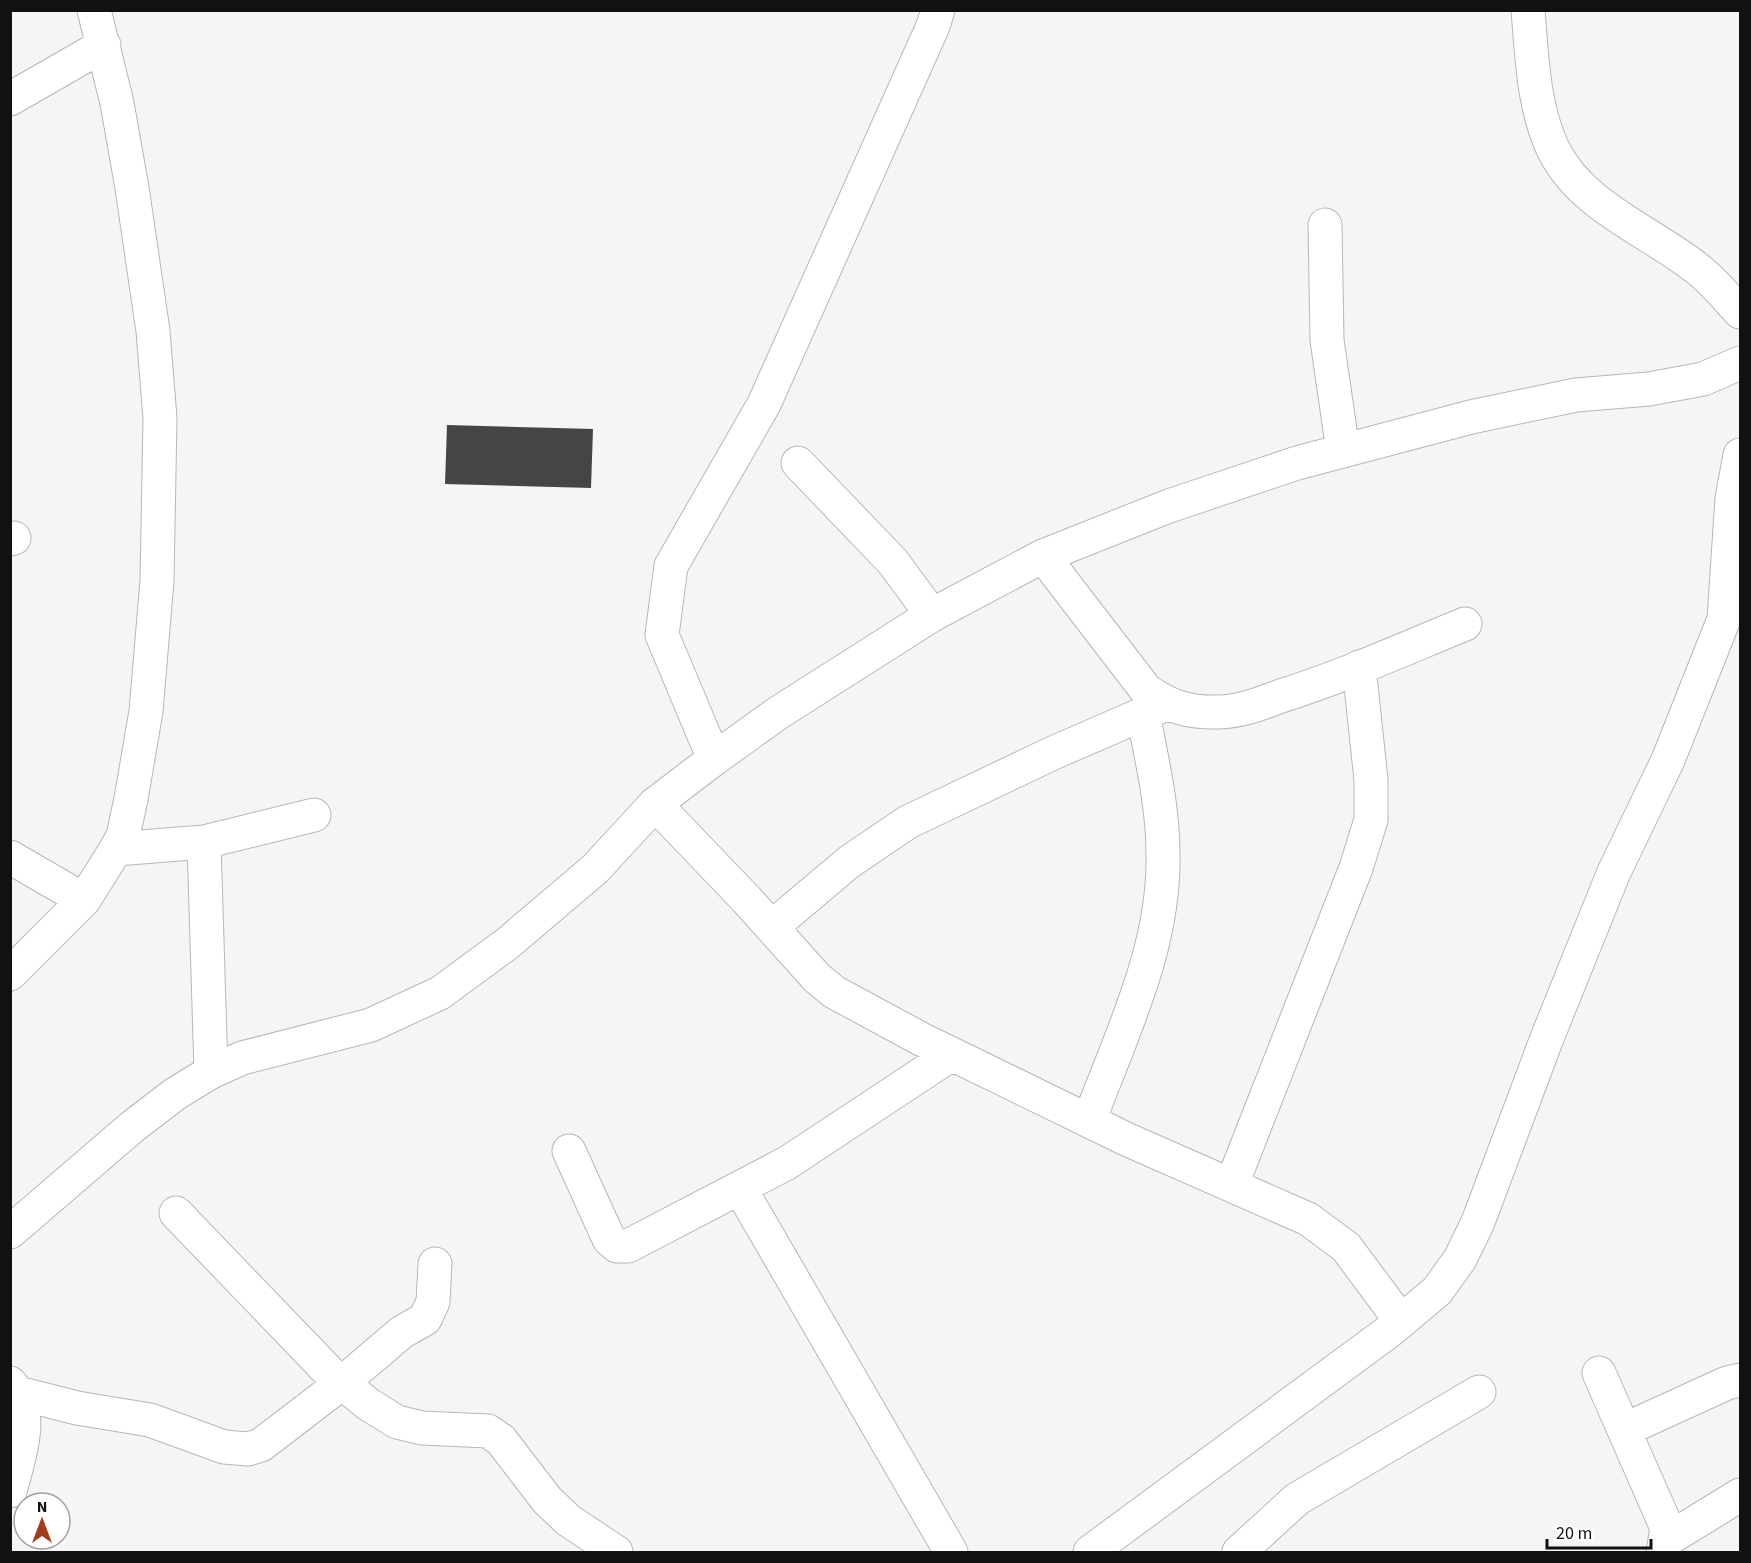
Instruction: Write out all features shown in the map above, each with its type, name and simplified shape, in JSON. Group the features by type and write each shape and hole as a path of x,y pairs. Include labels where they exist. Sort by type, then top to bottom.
{"street":[{"path":"10,974 84,900 123,836 146,711 157,581 160,418 153,331 139,231 117,103 94,10"},
{"path":"714,759 662,635 671,566 764,404 933,26 938,10"},
{"path":"1528,10 1540,112 1554,150 1578,184 1606,209 1700,270 1740,312"},
{"path":"10,99 104,45"},
{"path":"1325,225 1327,340 1343,451"},
{"path":"10,1232 132,1127 175,1094 211,1072 242,1058 371,1025 440,993 508,944 595,869 655,804 714,759 778,713 932,615 1043,556 1169,506 1343,451 1471,417 1576,395 1649,389 1703,379 1740,363"},
{"path":"1090,1552 1401,1322 1437,1291 1460,1259 1478,1222 1547,1038 1605,894 1668,760 1733,601 1732,498 1740,455"},
{"path":"798,463 893,562 932,615"},
{"path":"1043,556 1146,690 1154,709 1164,855 1160,900 1150,960 1089,1121"},
{"path":"772,927 849,862 908,822 1053,753 1154,709 1221,712 1252,706 1359,667 1465,624"},
{"path":"1232,1184 1356,868 1371,820 1371,780 1359,667"},
{"path":"655,804 772,927 817,978 834,992 952,1054 1089,1121 1308,1219 1346,1247 1401,1322"},
{"path":"116,849 204,842 314,815"},
{"path":"204,842 211,1072"},
{"path":"10,857 84,900"},
{"path":"569,1151 609,1239 617,1246 628,1246 741,1190 850,1124 952,1054"},
{"path":"741,1190 951,1552"},
{"path":"176,1213 342,1383 397,1422 422,1428 489,1431 501,1440 548,1500 568,1520 616,1552"},
{"path":"14,1388 77,1408 150,1420 224,1447 248,1449 261,1445 342,1383 402,1332 425,1318 433,1302 435,1264"},
{"path":"1599,1373 1667,1527 1664,1547"},
{"path":"1624,1430 1727,1383 1740,1380"},
{"path":"10,1491 25,1422 14,1388"},
{"path":"1239,1552 1297,1499 1479,1392"},
{"path":"1664,1547 1740,1495"}],"building":[{"path":"447,425 593,429 591,488 445,484"}]}
